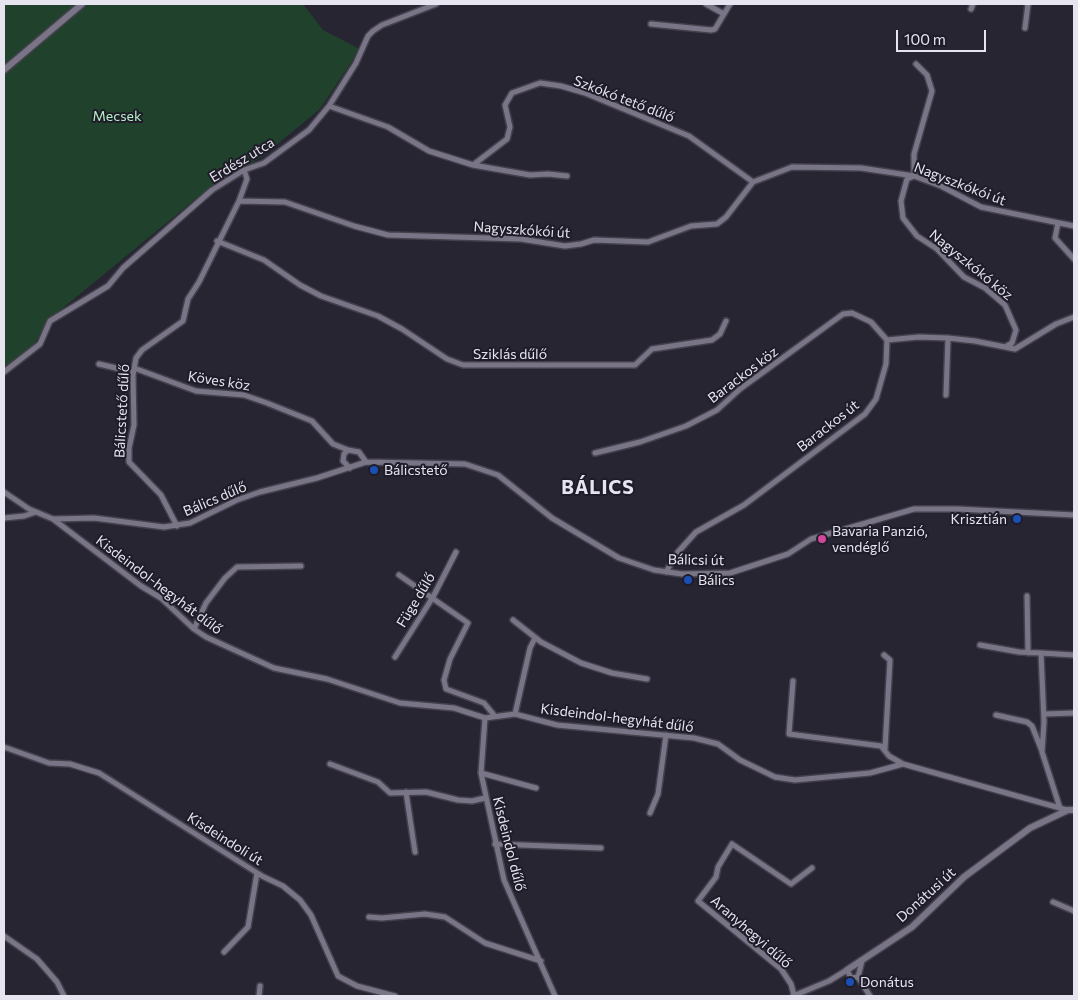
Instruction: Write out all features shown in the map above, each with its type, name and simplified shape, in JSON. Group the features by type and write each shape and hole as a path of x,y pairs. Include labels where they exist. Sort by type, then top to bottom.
{"street":[{"path":"4,70 82,4"},
{"name":"Erdész utca","path":"4,372 40,344 50,321 108,286 123,268 205,196 244,170 264,163 309,130 329,106 356,64 368,36 373,31 382,25 436,4"},
{"path":"706,4 724,14"},
{"path":"651,24 711,30 715,28 730,4"},
{"path":"1025,28 1028,4"},
{"path":"914,176 914,154 932,91 927,75 916,64"},
{"name":"Szkókó tető dűlő","path":"473,165 507,139 510,127 506,105 507,99 516,90 540,83 585,93 689,136 753,182"},
{"path":"329,106 388,127 429,150 473,165 530,175 567,176"},
{"name":"Nagyszkókói út","path":"239,201 285,202 354,226 388,235 521,239 565,246 594,240 648,242 691,226 717,224 726,216 753,182 792,167 861,168 914,176 940,186 981,207 1074,226"},
{"name":"Bálicstető dűlő","path":"177,526 161,495 130,462 129,448 134,425 132,404 136,358 142,350 183,321 185,304 199,282 239,201 247,179 244,170"},
{"name":"Nagyszkókó köz","path":"914,176 907,179 901,201 903,218 917,236 937,249 964,277 985,288 1005,305 1016,330 1012,343 1007,346"},
{"path":"1058,223 1055,238 1074,259"},
{"name":"Sziklás dűlő","path":"218,241 264,260 300,285 321,296 378,316 447,358 463,365 636,365 652,349 712,340 720,334 726,321"},
{"name":"Barackos köz","path":"595,452 686,426 717,410 740,389 843,314 852,313 871,322 887,340"},
{"path":"887,340 919,337 948,338 1007,346 1015,349 1056,324 1074,317"},
{"path":"946,396 948,338"},
{"name":"Barackos út","path":"666,572 678,552 696,532 744,505 865,414 876,399 886,364 887,340"},
{"name":"Köves köz","path":"99,364 134,370 196,391 244,395 267,402 312,421 333,444 348,450"},
{"path":"350,468 343,459 348,450 359,452 366,462"},
{"name":"Bálicsi út","path":"350,468 366,462 447,463 465,464 487,470 517,489 552,518 619,558 666,572 730,573 788,554 811,539 914,509 958,508 1074,515"},
{"name":"Bálics dűlő","path":"4,492 36,512 53,519 94,518 153,527 177,526 190,523 237,500 260,492 350,468"},
{"path":"4,518 24,516 36,512"},
{"name":"Kisdeindol-hegyhát dűlő","path":"53,519 140,586 162,598 194,630 222,646 274,668 327,679 400,703 454,708 485,718 494,715 515,714 556,725 694,738 718,744 758,770 775,777 795,780 870,774 903,764"},
{"name":"Füge dűlő","path":"394,657 433,597 456,552"},
{"path":"194,630 206,603 237,566 301,566"},
{"path":"399,575 433,597 468,624 450,658 444,680 446,689 484,702 494,715"},
{"path":"1027,596 1028,653"},
{"path":"513,620 535,638 581,663 612,673 647,679"},
{"path":"515,714 530,648 535,638"},
{"path":"980,645 1028,653 1074,655"},
{"path":"1041,653 1044,714 1044,744 1042,752"},
{"path":"884,655 890,660 885,749"},
{"path":"793,681 788,734 881,746 890,756 903,764 1071,810"},
{"path":"1044,714 1074,713"},
{"path":"996,715 1027,722 1032,726 1060,808"},
{"name":"Kisdeindol dűlő","path":"485,718 481,773 495,844 512,902 541,960 556,996"},
{"path":"650,813 658,794 666,735"},
{"name":"Kisdeindoli út","path":"4,748 49,763 70,764 99,773 257,873 283,886 300,900 311,915 338,976 357,986 395,996"},
{"path":"330,764 378,782 390,793 426,792 458,800 472,801 485,798"},
{"path":"481,773 536,788"},
{"path":"406,792 415,852"},
{"name":"Donátusi út","path":"793,996 829,981 862,961 912,927 964,877 1030,828 1071,810"},
{"path":"495,844 601,848"},
{"name":"Aranyhegyi dűlő","path":"793,996 791,984 781,969 698,901 716,878 718,867 732,844 791,884 812,868"},
{"path":"224,952 248,927 257,873"},
{"path":"1053,902 1074,911"},
{"path":"368,917 382,918 425,914 445,917 485,943 541,960"},
{"path":"4,936 37,959 57,982 64,996"},
{"path":"862,961 858,977 870,996"},
{"path":"847,970 851,978 858,977"},
{"path":"259,996 260,986"}],"green space":[{"name":"Mecsek","path":"4,4 303,4 323,30 360,49 320,109 264,155 198,197 52,317 27,355 4,366"}],"place":[{"name":"Bálicstető","path":"374,470"},
{"name":"Krisztián","path":"1017,519"},
{"name":"Bavaria Panzió, vendéglő","path":"822,539"},
{"name":"Bálics","path":"688,580"},
{"name":"Donátus","path":"850,982"}],"district":[{"name":"BÁLICS","path":"598,488"}]}
